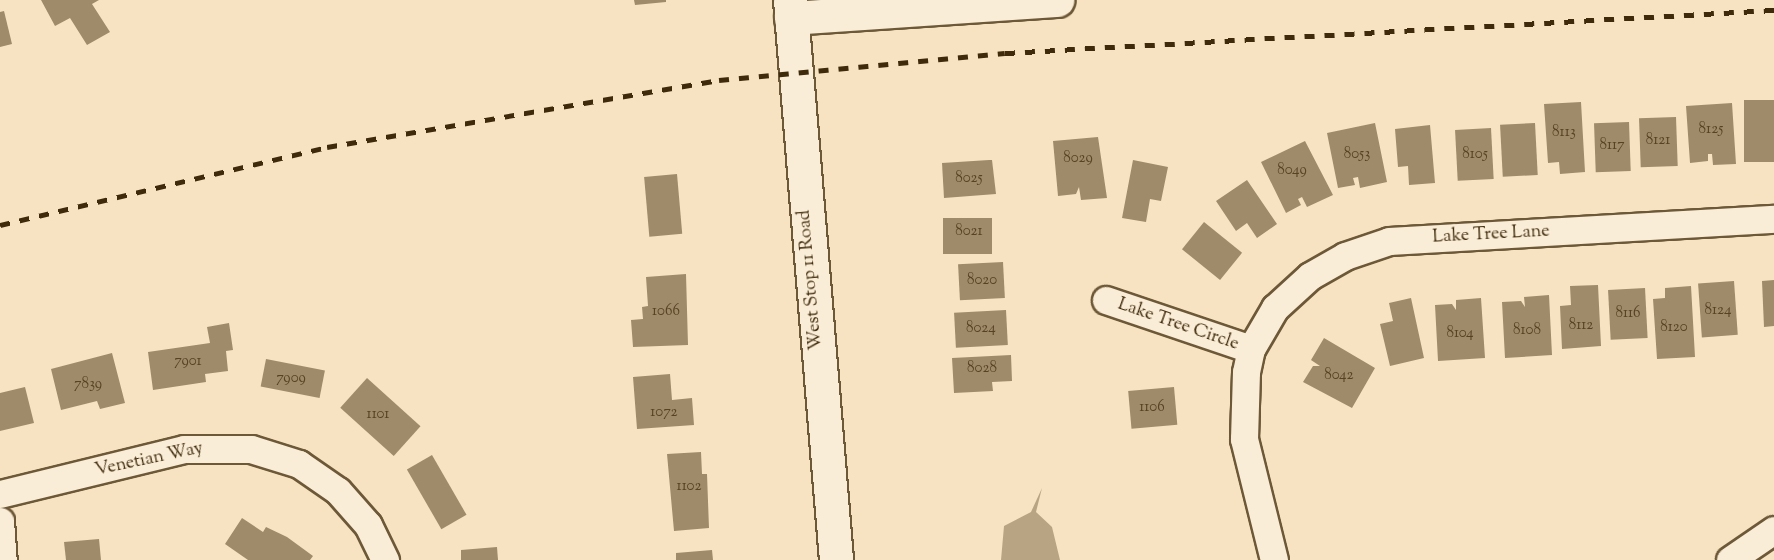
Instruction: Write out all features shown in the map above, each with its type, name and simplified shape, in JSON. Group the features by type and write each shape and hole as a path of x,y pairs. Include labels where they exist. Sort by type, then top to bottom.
{"main road":[{"path":"790,9 1057,0"},
{"name":"West Stop 11 Road","path":"790,9 836,560"}],"street":[{"name":"Lake Tree Lane","path":"1251,350 1275,308 1310,276 1345,256 1389,241 1774,219"},
{"name":"Lake Tree Circle","path":"1106,300 1251,350"},
{"path":"1251,350 1244,439 1274,560"},
{"name":"Venetian Way","path":"0,494 201,447 251,449 299,464 344,497 368,525 385,560"},
{"path":"0,521 3,560"},
{"path":"1730,560 1774,530"}],"shaded area":[{"path":"1042,488 1036,512 1052,527 1060,560 1001,560 1004,526 1031,512"}],"building":[{"path":"41,0 99,0 92,4 110,32 87,45 70,18 55,26"},
{"path":"634,0 666,0 666,2 635,5"},
{"path":"4,11 12,44 0,47 0,12"},
{"path":"1744,100 1774,100 1774,162 1744,162"},
{"path":"1581,102 1585,172 1560,174 1559,162 1548,163 1544,104"},
{"path":"1732,103 1736,164 1713,165 1712,154 1708,154 1708,161 1690,163 1686,106"},
{"path":"1676,117 1678,166 1641,167 1639,118"},
{"path":"1629,122 1631,171 1596,172 1594,123"},
{"path":"1375,123 1387,182 1360,188 1358,177 1353,178 1355,185 1338,188 1327,133"},
{"path":"1535,123 1538,175 1503,177 1500,125"},
{"path":"1430,125 1435,183 1409,185 1408,166 1398,167 1395,129"},
{"path":"1491,128 1494,179 1458,181 1455,130"},
{"path":"1098,137 1107,198 1081,200 1079,187 1076,194 1058,196 1053,141"},
{"path":"1305,141 1333,195 1307,207 1302,197 1298,199 1301,205 1286,213 1261,162"},
{"path":"992,160 996,194 944,198 942,163"},
{"path":"1133,160 1168,167 1161,201 1150,199 1146,222 1122,218"},
{"path":"677,174 682,234 649,237 644,177"},
{"path":"1247,180 1277,224 1257,238 1247,223 1236,231 1216,201"},
{"path":"943,218 992,218 992,254 943,254"},
{"path":"1204,222 1242,253 1220,280 1182,249"},
{"path":"1003,262 1005,298 960,300 958,264"},
{"path":"686,274 688,345 633,347 631,320 643,319 642,307 648,306 646,277"},
{"path":"1774,280 1774,326 1764,327 1762,281"},
{"path":"1734,281 1738,335 1702,337 1698,284"},
{"path":"1598,285 1601,346 1562,349 1560,306 1571,305 1570,286"},
{"path":"1691,286 1695,357 1657,359 1653,299 1665,298 1665,288"},
{"path":"1645,288 1648,338 1611,340 1608,290"},
{"path":"1549,295 1552,355 1505,358 1502,302 1521,301 1525,307 1524,297"},
{"path":"1411,298 1424,358 1390,366 1380,324 1393,321 1389,303"},
{"path":"1481,298 1485,358 1438,361 1435,305 1452,304 1456,310 1456,300"},
{"path":"1006,310 1008,345 956,348 954,313"},
{"path":"229,323 233,350 226,351 228,371 205,374 206,382 153,390 148,352 210,343 207,327"},
{"path":"1324,338 1375,368 1352,408 1303,382 1313,366 1320,366 1311,360"},
{"path":"112,353 125,403 100,409 97,401 61,410 51,369"},
{"path":"1011,355 1012,381 992,382 993,391 954,393 952,358"},
{"path":"266,359 325,370 320,398 261,386"},
{"path":"670,374 672,400 692,398 694,425 637,429 633,377"},
{"path":"367,378 421,426 394,456 340,408"},
{"path":"25,387 34,423 0,431 0,393"},
{"path":"1174,387 1177,425 1131,429 1128,391"},
{"path":"701,452 702,474 707,474 709,528 674,531 667,454"},
{"path":"432,455 466,515 441,529 407,470"},
{"path":"242,518 263,532 266,527 287,537 313,556 310,560 248,560 225,544"},
{"path":"99,539 101,560 66,560 64,542"},
{"path":"497,547 498,560 461,560 461,550"},
{"path":"712,550 713,560 676,560 676,553"}],"railway":[{"path":"0,225 327,147 719,80 1005,53 1774,10"}]}
